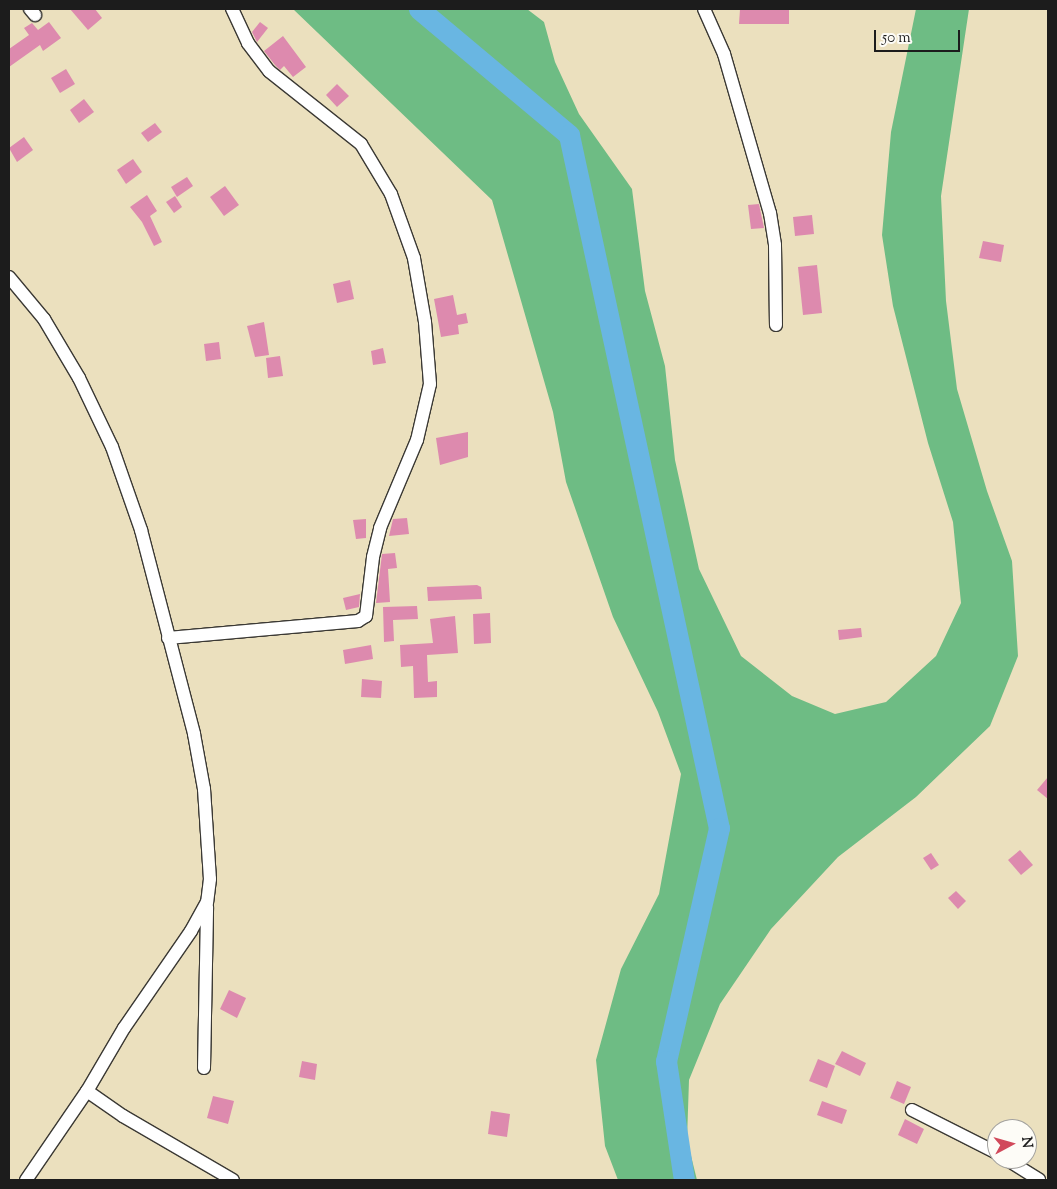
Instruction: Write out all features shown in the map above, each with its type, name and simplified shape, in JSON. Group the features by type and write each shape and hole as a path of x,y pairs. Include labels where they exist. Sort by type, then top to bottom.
{"street":[{"path":"168,638 348,622 366,616 373,557 380,528 417,440 430,384 425,322 414,258 391,194 361,144 269,71 248,43 232,9"},
{"path":"704,9 724,54 770,213 775,245 776,325"},
{"path":"9,276 44,319 79,378 112,447 141,530 194,734 204,789 210,879 204,959 204,1068"},
{"path":"26,1180 87,1091 124,1028 191,931 207,902"},
{"path":"87,1091 123,1116 233,1180"},
{"path":"912,1110 987,1148"},
{"path":"1022,1169 1039,1180"}],"green space":[{"path":"293,9 527,9 544,22 555,62 579,114 632,189 645,291 665,366 675,460 699,569 741,656 792,696 835,714 886,702 936,656 961,603 953,522 928,443 893,306 882,235 891,132 916,9 969,9 941,196 946,301 957,389 987,491 1012,561 1018,656 990,726 916,797 838,857 771,929 720,1004 689,1080 687,1140 697,1180 618,1180 605,1146 596,1060 621,969 659,894 681,774 658,712 613,617 566,482 553,412 492,200"}],"building":[{"path":"70,9 95,9 102,18 88,30"},
{"path":"740,9 789,9 789,24 739,24"},
{"path":"49,22 61,38 43,51 40,45 9,67 9,49 29,35 24,28 32,23 38,30"},
{"path":"260,22 268,28 257,42 252,32"},
{"path":"283,36 306,67 293,77 284,66 280,70 264,51"},
{"path":"66,69 75,84 60,93 51,78"},
{"path":"337,84 349,96 337,107 326,95"},
{"path":"84,99 94,112 79,123 70,110"},
{"path":"155,123 162,132 148,142 141,133"},
{"path":"24,137 33,150 17,162 9,148"},
{"path":"133,159 142,172 126,184 117,170"},
{"path":"187,177 193,186 177,197 171,187"},
{"path":"225,186 239,205 224,216 210,197"},
{"path":"147,195 157,211 150,216 162,242 154,246 142,222 130,207"},
{"path":"175,196 182,207 174,213 166,202"},
{"path":"759,204 764,228 751,229 748,205"},
{"path":"812,215 814,234 795,236 793,217"},
{"path":"983,241 1004,245 1001,262 979,258"},
{"path":"817,265 822,313 803,315 798,267"},
{"path":"350,280 354,299 337,303 333,284"},
{"path":"453,295 457,315 466,313 468,323 458,325 459,334 441,337 434,299"},
{"path":"264,322 269,355 255,357 247,326"},
{"path":"219,342 221,359 206,361 204,344"},
{"path":"383,348 386,363 373,365 371,351"},
{"path":"280,356 283,376 268,378 266,358"},
{"path":"468,432 468,457 440,465 436,438"},
{"path":"407,518 409,534 389,536 393,519"},
{"path":"366,519 366,538 356,539 353,520"},
{"path":"395,553 397,568 388,569 390,602 376,603 382,554"},
{"path":"477,585 481,587 482,599 428,601 427,587"},
{"path":"360,594 359,607 346,610 343,598"},
{"path":"417,606 418,619 393,620 394,641 384,642 383,607"},
{"path":"490,613 491,643 474,644 473,614"},
{"path":"455,616 458,653 427,655 428,682 437,681 437,697 414,698 413,666 401,667 400,645 433,643 430,619"},
{"path":"861,628 862,637 839,640 838,630"},
{"path":"371,645 373,659 345,664 343,650"},
{"path":"362,679 382,681 381,698 361,697"},
{"path":"1048,777 1048,799 1037,790"},
{"path":"1020,850 1033,865 1021,875 1008,860"},
{"path":"931,853 939,865 931,870 923,858"},
{"path":"956,891 966,901 958,909 948,898"},
{"path":"229,990 246,998 237,1018 220,1009"},
{"path":"842,1051 866,1063 860,1076 835,1064"},
{"path":"818,1059 835,1066 827,1088 809,1081"},
{"path":"302,1061 317,1064 315,1080 299,1077"},
{"path":"897,1081 911,1087 904,1104 890,1098"},
{"path":"213,1096 234,1101 228,1124 207,1118"},
{"path":"822,1101 847,1110 842,1124 817,1115"},
{"path":"491,1111 510,1114 507,1137 488,1134"},
{"path":"905,1119 924,1129 917,1144 898,1135"}],"waterway":[{"path":"419,9 569,135 719,828 666,1061 684,1180"}]}
